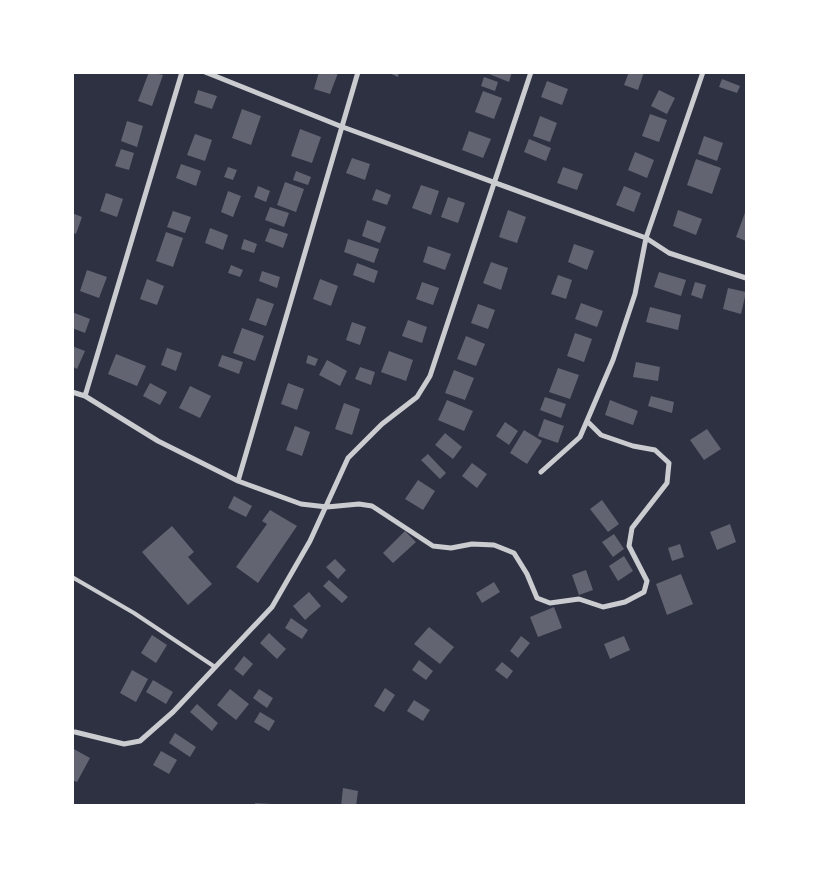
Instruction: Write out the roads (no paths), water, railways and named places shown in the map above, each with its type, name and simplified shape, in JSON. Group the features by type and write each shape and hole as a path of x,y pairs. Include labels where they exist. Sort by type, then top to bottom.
{"street":[{"path":"85,396 182,72"},
{"path":"205,72 340,126 646,238 669,253 746,278"},
{"path":"238,481 340,126 358,72"},
{"path":"74,731 124,744 140,741 173,712 272,607 327,508 348,458 382,424 417,397 430,376 531,72"},
{"path":"541,472 580,437 587,422 619,342 635,294 646,238 703,72"},
{"path":"72,392 85,396 142,432 238,481 302,504 327,508 359,504 372,506 433,546 451,548 472,544 494,546 514,553 527,574 537,598 550,603 579,599 603,607 625,602 644,592 647,581 629,546 632,528 667,483 669,463 655,450 633,446 601,435 587,422"}],"lane":[{"path":"72,577 216,667"}]}
